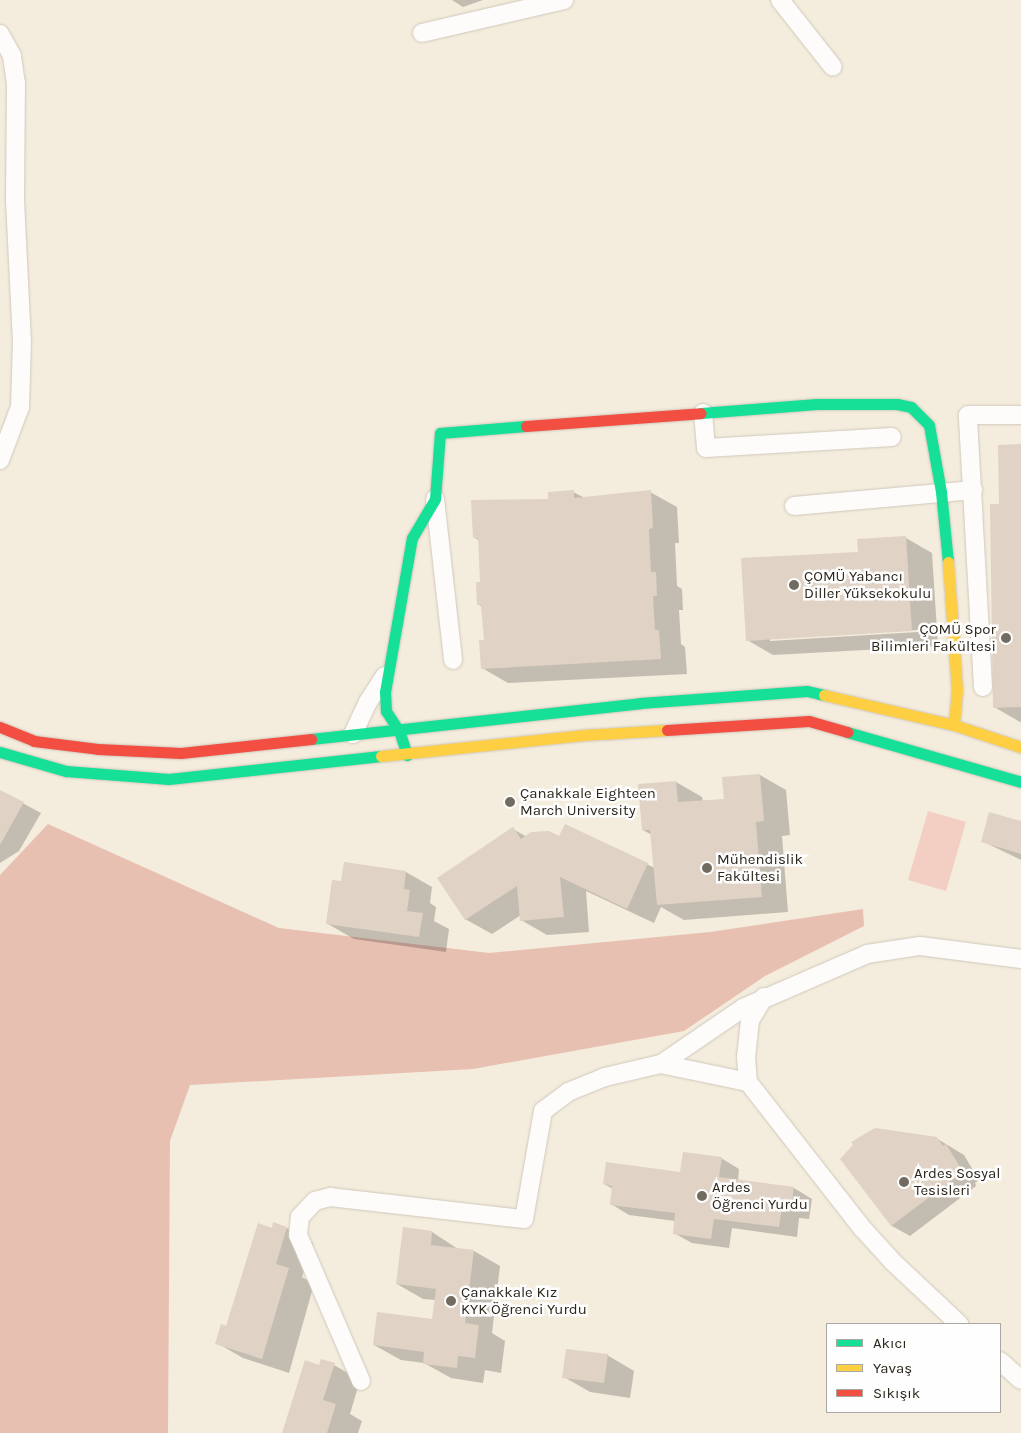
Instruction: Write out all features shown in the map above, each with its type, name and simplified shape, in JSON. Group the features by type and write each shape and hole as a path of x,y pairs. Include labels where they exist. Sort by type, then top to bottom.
{"street":[{"path":"422,33 564,0"},
{"path":"780,0 833,67"},
{"path":"0,34 12,56 16,83 15,200 22,341 20,407 0,460"},
{"path":"0,44 7,57 11,83 10,202 18,341 14,404 0,443"},
{"path":"453,660 435,499 440,433 817,404 897,404 911,407 929,425 940,492 957,690 954,725"},
{"path":"703,413 706,448 892,437"},
{"path":"983,687 968,415 1021,415"},
{"path":"794,506 972,490"},
{"path":"407,755 399,731 386,711 388,671 412,538 435,499"},
{"path":"353,760 353,734 368,702 388,671"},
{"path":"0,727 34,740 98,749 181,753 353,734 399,731 640,703 807,691 954,725 1021,747"},
{"path":"0,752 66,771 169,779 583,735 809,721 1021,782"},
{"path":"360,1381 298,1236 300,1217 308,1205 330,1197 524,1219 543,1111 568,1092 605,1077 661,1064 736,1012 764,997 843,963 888,949 920,946 1021,959"},
{"path":"764,997 750,1020 746,1056 748,1082 863,1229 893,1262 958,1323"},
{"path":"661,1064 748,1082"},
{"path":"1001,1362 1021,1380"}],"shaded area":[{"path":"928,811 966,822 946,891 908,880"},
{"path":"48,824 279,928 489,953 710,932 863,909 864,926 765,976 684,1031 473,1069 190,1085 170,1141 168,1433 0,1433 0,875"}],"building":[{"path":"1021,444 1021,707 993,708 990,504 999,504 998,445"},
{"path":"574,490 574,498 651,490 653,528 649,529 651,572 656,572 657,596 653,596 655,630 659,630 661,659 481,669 479,640 484,640 481,605 477,605 476,582 480,582 478,538 473,538 471,500 548,499 548,492"},
{"name":"ÇOMÜ Yabancı Diller Yüksekokulu","path":"906,536 912,631 746,641 741,558 858,552 857,539"},
{"name":"Mühendislik Fakültesi","path":"760,774 764,821 756,822 762,897 657,905 650,830 642,830 638,784 676,781 678,802 724,799 722,777"},
{"path":"0,790 24,802 0,845"},
{"path":"989,812 1021,821 1021,854 981,842"},
{"path":"565,824 648,863 627,909 560,877 564,917 520,921 517,886 465,920 437,878 513,827 521,839 531,832 549,831 559,836"},
{"path":"344,862 406,871 404,889 410,890 407,911 423,913 419,937 326,924 332,880 341,881"},
{"name":"Ardes Sosyal Tesisleri","path":"875,1128 937,1137 943,1146 946,1144 962,1170 958,1173 959,1175 891,1226 840,1159 853,1145 851,1142"},
{"name":"Ardes Öğrenci Yurdu","path":"683,1152 722,1157 719,1177 794,1187 791,1209 782,1208 779,1227 714,1219 711,1239 673,1234 675,1213 610,1205 612,1186 603,1184 606,1162 680,1172"},
{"path":"273,1222 287,1227 276,1264 289,1268 262,1359 215,1344 221,1324 226,1326 258,1223 272,1228"},
{"name":"Çanakkale Kız KYK Öğrenci Yurdu","path":"403,1227 432,1231 431,1245 474,1250 465,1323 479,1325 475,1358 458,1356 457,1368 423,1364 424,1352 373,1345 377,1312 432,1319 436,1289 396,1284"},
{"path":"566,1349 608,1354 604,1383 562,1378"},
{"path":"321,1359 335,1363 323,1400 336,1404 327,1433 282,1433 305,1360 319,1365"}],"traffic: fast":[{"path":"701,413 817,404 897,404 911,407 929,425 941,492 948,562"},
{"path":"407,755 399,731 386,711 385,692 412,538 435,499 440,433 526,426"},
{"path":"311,739 640,703 807,691 824,695"},
{"path":"847,732 1021,782"},
{"path":"0,752 66,771 169,779 381,756"}],"traffic: slow":[{"path":"948,562 957,690 954,725"},
{"path":"824,695 954,725 1021,747"},
{"path":"381,756 583,735 667,730"}],"traffic: jam":[{"path":"526,426 701,413"},
{"path":"667,730 809,721 847,732"},
{"path":"0,727 34,741 98,749 181,753 311,739"}],"place":[{"name":"ÇOMÜ Yabancı Diller Yüksekokulu","path":"794,585"},
{"name":"ÇOMÜ Spor Bilimleri Fakültesi","path":"1006,638"},
{"name":"Çanakkale Eighteen March University","path":"510,802"},
{"name":"Mühendislik Fakültesi","path":"707,868"},
{"name":"Ardes Sosyal Tesisleri","path":"904,1182"},
{"name":"Ardes Öğrenci Yurdu","path":"702,1196"},
{"name":"Çanakkale Kız KYK Öğrenci Yurdu","path":"451,1301"}]}
